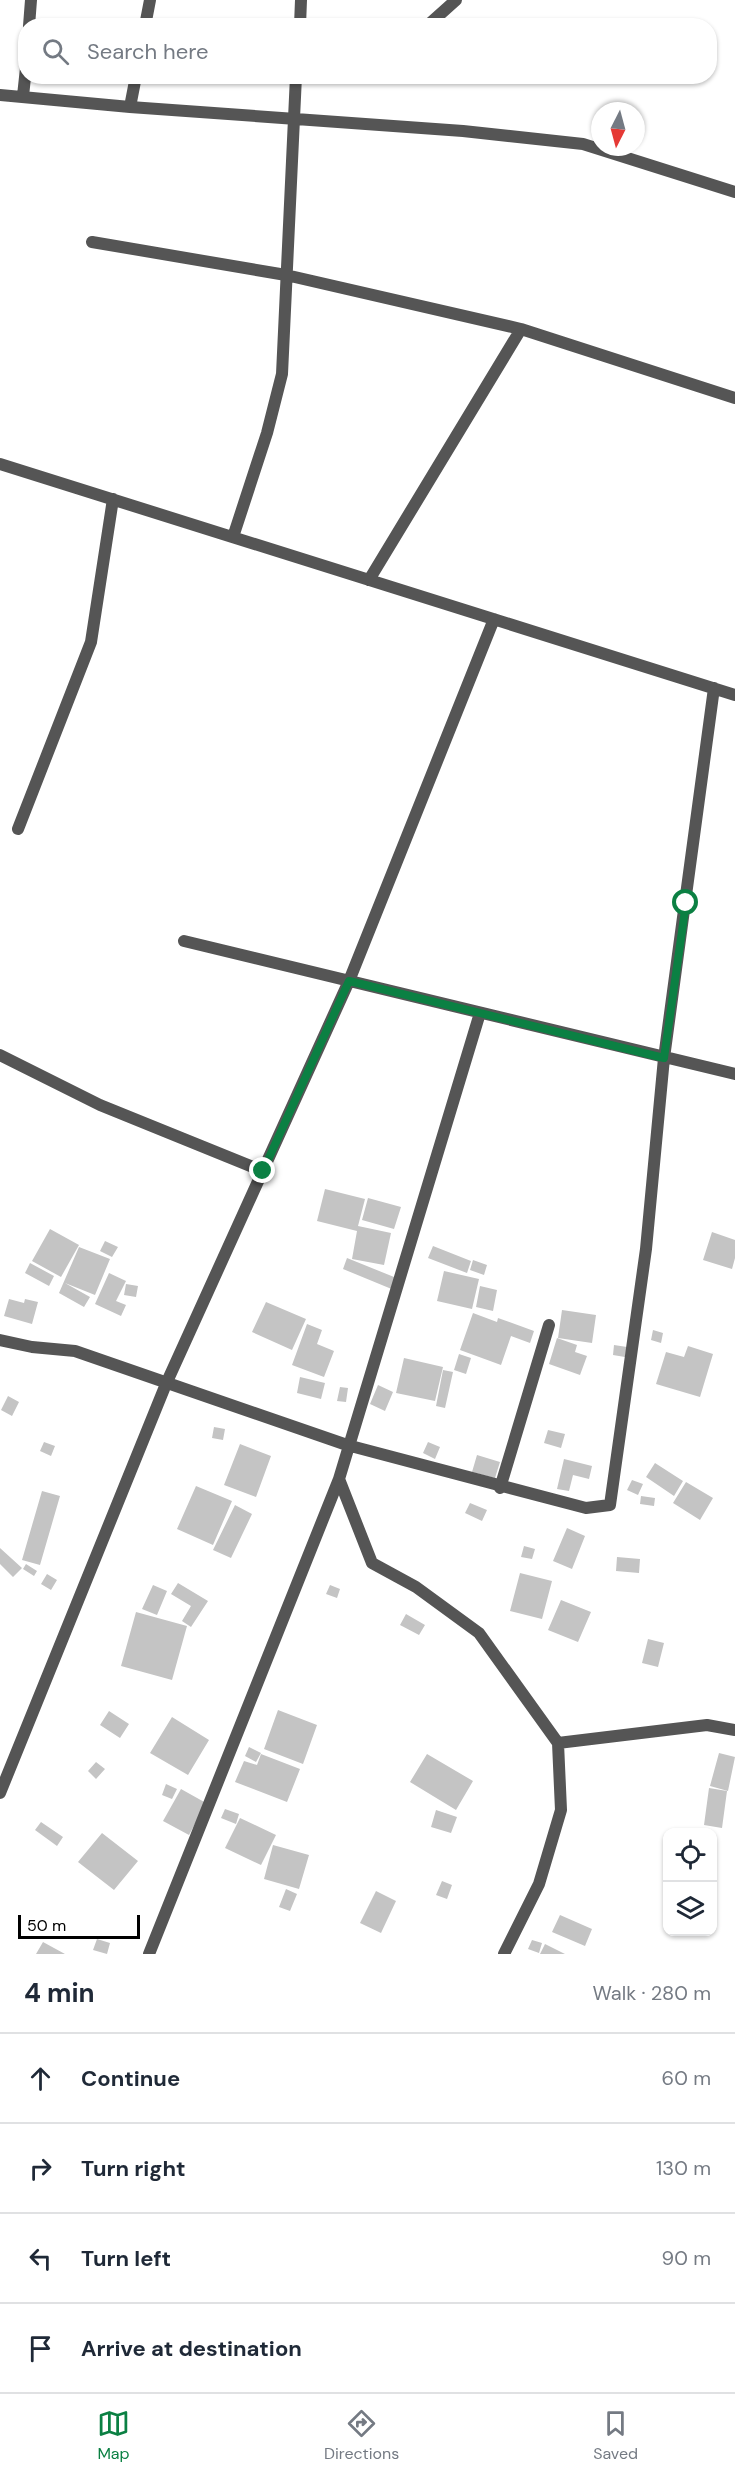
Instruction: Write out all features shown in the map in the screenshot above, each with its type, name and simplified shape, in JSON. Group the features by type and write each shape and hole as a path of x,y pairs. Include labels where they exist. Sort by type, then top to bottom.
{"street":[{"path":"30,18 31,0"},
{"path":"147,18 150,0"},
{"path":"300,18 301,0"},
{"path":"436,18 456,0"},
{"path":"23,96 24,84"},
{"path":"130,107 134,84"},
{"path":"233,537 267,433 282,374 296,84"},
{"path":"0,95 130,107 294,117 583,144 735,192"},
{"path":"92,242 286,275 521,329 735,398"},
{"path":"369,580 521,329"},
{"path":"0,464 735,695"},
{"path":"18,829 91,642 113,499"},
{"path":"0,1793 166,1384 349,981 494,619"},
{"path":"0,1340 32,1347 75,1351 347,1445 500,1488 586,1508 610,1505 646,1249 664,1058 714,688"},
{"path":"184,941 735,1074"},
{"path":"149,1954 339,1479 347,1445 480,1013"},
{"path":"0,1055 100,1106 263,1171"},
{"path":"500,1488 549,1325"},
{"path":"339,1479 372,1563 416,1587 480,1633 558,1743 561,1810 539,1884 504,1954"},
{"path":"558,1743 707,1725 735,1730"}],"building":[{"path":"325,1189 365,1199 358,1226 391,1233 384,1265 352,1259 357,1231 317,1221"},
{"path":"368,1198 401,1207 394,1229 362,1220"},
{"path":"50,1229 79,1245 61,1277 32,1261"},
{"path":"712,1232 735,1240 735,1258 732,1269 703,1260"},
{"path":"105,1241 118,1247 112,1257 100,1251"},
{"path":"433,1246 471,1261 467,1273 428,1258"},
{"path":"79,1247 110,1259 95,1295 65,1283 90,1297 84,1307 59,1293"},
{"path":"347,1258 399,1279 394,1290 343,1269"},
{"path":"473,1260 487,1265 484,1275 470,1270"},
{"path":"30,1263 54,1276 49,1286 25,1273"},
{"path":"444,1271 479,1279 472,1309 437,1301"},
{"path":"109,1273 126,1281 116,1301 126,1305 121,1316 95,1304"},
{"path":"126,1284 138,1286 136,1297 124,1295"},
{"path":"480,1286 497,1290 493,1311 476,1307"},
{"path":"9,1299 24,1303 25,1299 38,1302 32,1324 4,1316"},
{"path":"266,1302 306,1319 292,1350 252,1332"},
{"path":"562,1310 596,1315 592,1343 558,1338"},
{"path":"473,1313 497,1322 498,1318 534,1331 530,1343 511,1336 501,1365 460,1350"},
{"path":"307,1324 322,1330 317,1344 334,1351 324,1377 292,1365"},
{"path":"653,1330 663,1333 661,1343 651,1340"},
{"path":"557,1338 577,1345 575,1352 587,1356 580,1375 549,1364"},
{"path":"614,1345 627,1347 625,1357 613,1355"},
{"path":"688,1346 713,1354 700,1397 656,1384 666,1352 684,1357"},
{"path":"459,1354 471,1358 466,1374 454,1370"},
{"path":"404,1358 443,1367 435,1401 396,1393"},
{"path":"443,1370 453,1372 445,1408 436,1406"},
{"path":"300,1377 325,1383 321,1399 297,1393"},
{"path":"378,1385 393,1392 385,1411 370,1404"},
{"path":"340,1387 348,1388 346,1402 337,1401"},
{"path":"8,1396 19,1402 12,1416 1,1410"},
{"path":"214,1427 225,1429 223,1440 212,1438"},
{"path":"548,1430 565,1434 561,1448 544,1443"},
{"path":"44,1442 55,1446 51,1456 40,1451"},
{"path":"428,1442 440,1447 435,1459 423,1453"},
{"path":"240,1444 271,1456 256,1497 224,1485"},
{"path":"477,1455 500,1462 495,1478 472,1472"},
{"path":"564,1459 592,1466 589,1479 573,1475 569,1491 557,1489"},
{"path":"655,1463 683,1481 674,1496 646,1477"},
{"path":"632,1480 643,1484 638,1495 627,1490"},
{"path":"686,1482 713,1498 700,1520 673,1503"},
{"path":"196,1486 232,1501 213,1545 177,1529"},
{"path":"42,1491 60,1496 40,1565 22,1560"},
{"path":"641,1496 655,1498 654,1506 640,1504"},
{"path":"470,1503 487,1510 482,1521 465,1513"},
{"path":"235,1505 252,1514 231,1558 213,1550"},
{"path":"567,1528 585,1536 572,1569 553,1561"},
{"path":"524,1546 535,1549 532,1559 521,1557"},
{"path":"0,1548 22,1568 13,1577 0,1564"},
{"path":"617,1557 640,1559 639,1573 616,1571"},
{"path":"26,1564 37,1571 34,1576 23,1569"},
{"path":"520,1573 552,1581 542,1619 510,1611"},
{"path":"47,1574 57,1580 51,1590 41,1584"},
{"path":"178,1583 208,1601 191,1627 182,1621 191,1606 171,1594"},
{"path":"153,1585 167,1591 157,1615 142,1609"},
{"path":"330,1585 340,1589 337,1598 326,1594"},
{"path":"561,1600 591,1612 578,1642 548,1630"},
{"path":"136,1612 187,1626 172,1680 121,1666"},
{"path":"406,1614 425,1625 419,1635 400,1625"},
{"path":"648,1639 664,1643 658,1667 642,1663"},
{"path":"278,1710 317,1725 303,1764 264,1749"},
{"path":"109,1711 129,1724 120,1738 100,1725"},
{"path":"172,1717 209,1740 188,1775 150,1753"},
{"path":"249,1747 261,1753 256,1762 245,1756"},
{"path":"719,1753 735,1757 728,1791 710,1786"},
{"path":"261,1754 300,1769 287,1802 235,1782 244,1761 257,1765"},
{"path":"427,1754 473,1781 456,1810 410,1782"},
{"path":"96,1762 105,1769 96,1779 88,1771"},
{"path":"166,1784 177,1789 172,1799 162,1795"},
{"path":"709,1788 727,1791 722,1828 704,1825"},
{"path":"181,1789 206,1803 189,1835 163,1821"},
{"path":"225,1809 239,1814 236,1824 221,1818"},
{"path":"436,1810 457,1817 451,1833 431,1827"},
{"path":"240,1818 276,1835 261,1865 225,1848"},
{"path":"41,1822 63,1837 57,1846 35,1830"},
{"path":"102,1833 138,1861 114,1890 78,1862"},
{"path":"273,1845 309,1855 299,1889 264,1879"},
{"path":"442,1881 452,1885 447,1899 436,1895"},
{"path":"286,1889 297,1894 290,1911 279,1907"},
{"path":"376,1891 396,1901 381,1933 360,1923"},
{"path":"560,1915 592,1929 585,1946 552,1932"},
{"path":"97,1939 110,1943 107,1954 93,1950"},
{"path":"532,1940 542,1943 539,1953 528,1949"},
{"path":"43,1942 65,1954 36,1954"},
{"path":"545,1944 565,1954 540,1954"}],"route":[{"path":"263,1171 349,981 664,1058 686,903"}]}
